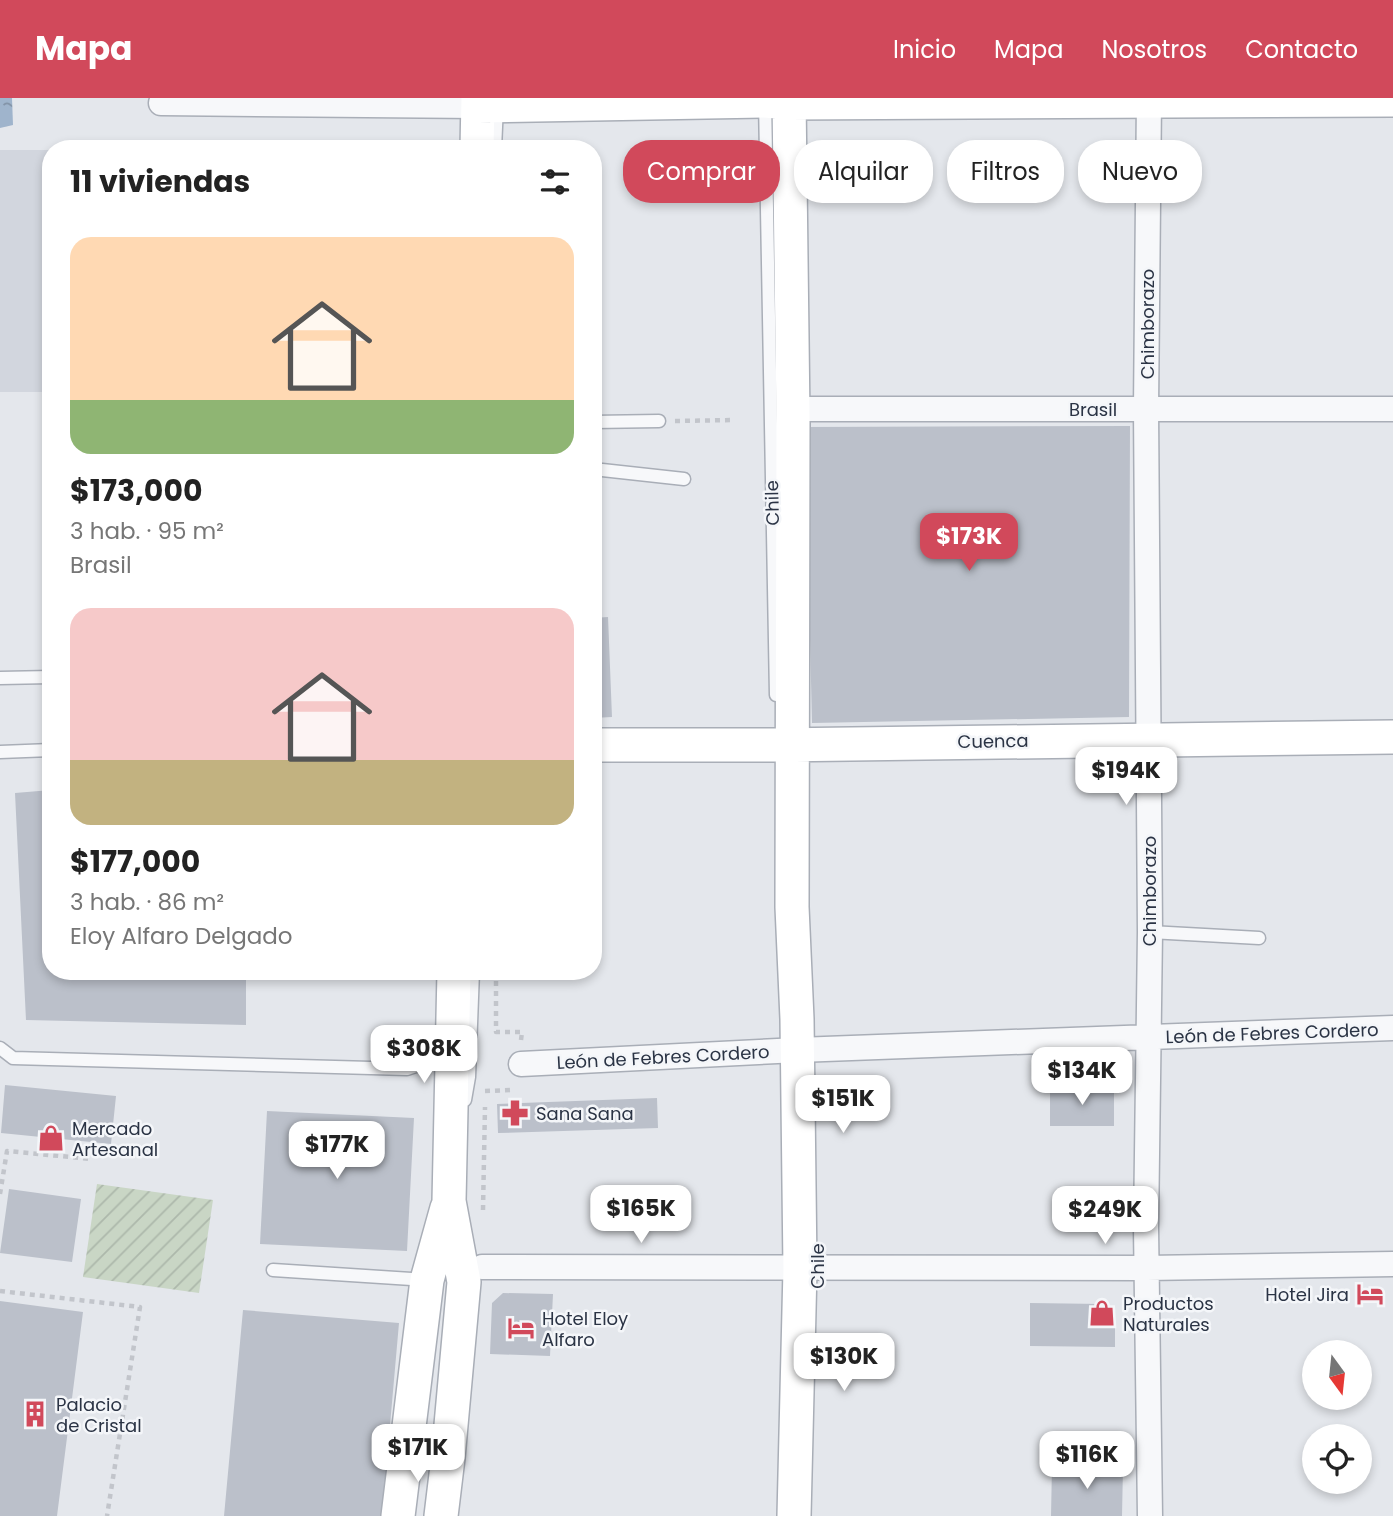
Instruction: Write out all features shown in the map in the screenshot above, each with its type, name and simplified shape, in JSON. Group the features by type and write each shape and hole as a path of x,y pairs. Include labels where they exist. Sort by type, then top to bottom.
{"main road":[{"name":"Chile","path":"777,100 793,409 781,745 803,1040 816,1516"},
{"path":"479,140 487,102 1393,100"},
{"name":"Cuenca","path":"602,745 1393,737"},
{"path":"441,1516 464,1282 449,1201 454,980"},
{"path":"398,1516 427,1280 449,1201"},
{"name":"Chile","path":"794,1516 809,1269"}],"street":[{"name":"Chimborazo","path":"1149,100 1146,409 1150,932 1147,1038 1150,1516"},
{"path":"161,103 487,102"},
{"name":"Brasil","path":"793,409 1393,409"},
{"name":"León de Febres Cordero","path":"521,1064 803,1040 1147,1038 1393,1028"},
{"path":"482,1267 1147,1268 1393,1264"}],"lane":[{"name":"Chile","path":"776,705 777,100"},
{"path":"487,102 493,140"},
{"path":"602,422 659,421"},
{"path":"602,470 684,480"},
{"path":"0,678 42,677"},
{"path":"0,752 42,750"},
{"name":"Chile","path":"779,808 780,858 792,907"},
{"path":"1150,932 1259,938"},
{"path":"449,1201 469,1077 473,980"},
{"path":"0,1048 13,1058 407,1069 451,1055"},
{"path":"273,1270 427,1280"}],"path":[{"path":"659,421 734,420"},
{"path":"483,1212 485,1089 522,1090 522,1032 496,1032 496,980"},
{"path":"0,1194 7,1151 91,1160"},
{"path":"0,1291 140,1307 107,1516"}],"shaded area":[{"path":"0,150 42,150 42,392 0,392"}],"green space":[{"path":"97,1184 213,1200 199,1293 83,1277"}],"water":[{"path":"0,98 12,98 13,125 0,128"}],"building":[{"path":"1130,426 1129,717 812,723 805,427"},
{"path":"602,617 608,617 612,717 602,718"},
{"path":"42,791 42,980 246,980 246,1025 26,1020 15,793"},
{"path":"5,1085 116,1096 111,1144 1,1133"},
{"path":"1050,1087 1114,1087 1114,1126 1050,1126"},
{"path":"657,1098 658,1128 498,1133 497,1104"},
{"path":"267,1111 414,1118 407,1251 260,1244"},
{"path":"9,1189 81,1199 72,1262 0,1253"},
{"name":"Hotel Eloy Alfaro","path":"503,1293 553,1294 550,1356 490,1354 492,1303"},
{"name":"Palacio de Cristal","path":"0,1301 83,1312 57,1516 0,1516"},
{"path":"1030,1303 1102,1304 1115,1318 1115,1347 1030,1346"},
{"path":"243,1310 399,1323 382,1516 224,1516"},
{"path":"1052,1466 1123,1467 1122,1516 1051,1516"}],"place":[{"name":"Sana Sana","path":"515,1113"},
{"name":"Mercado Artesanal","path":"51,1138"},
{"name":"Hotel Jira","path":"1370,1294"},
{"name":"Productos Naturales","path":"1102,1313"},
{"name":"Hotel Eloy Alfaro","path":"521,1328"},
{"name":"Palacio de Cristal","path":"35,1414"}]}
